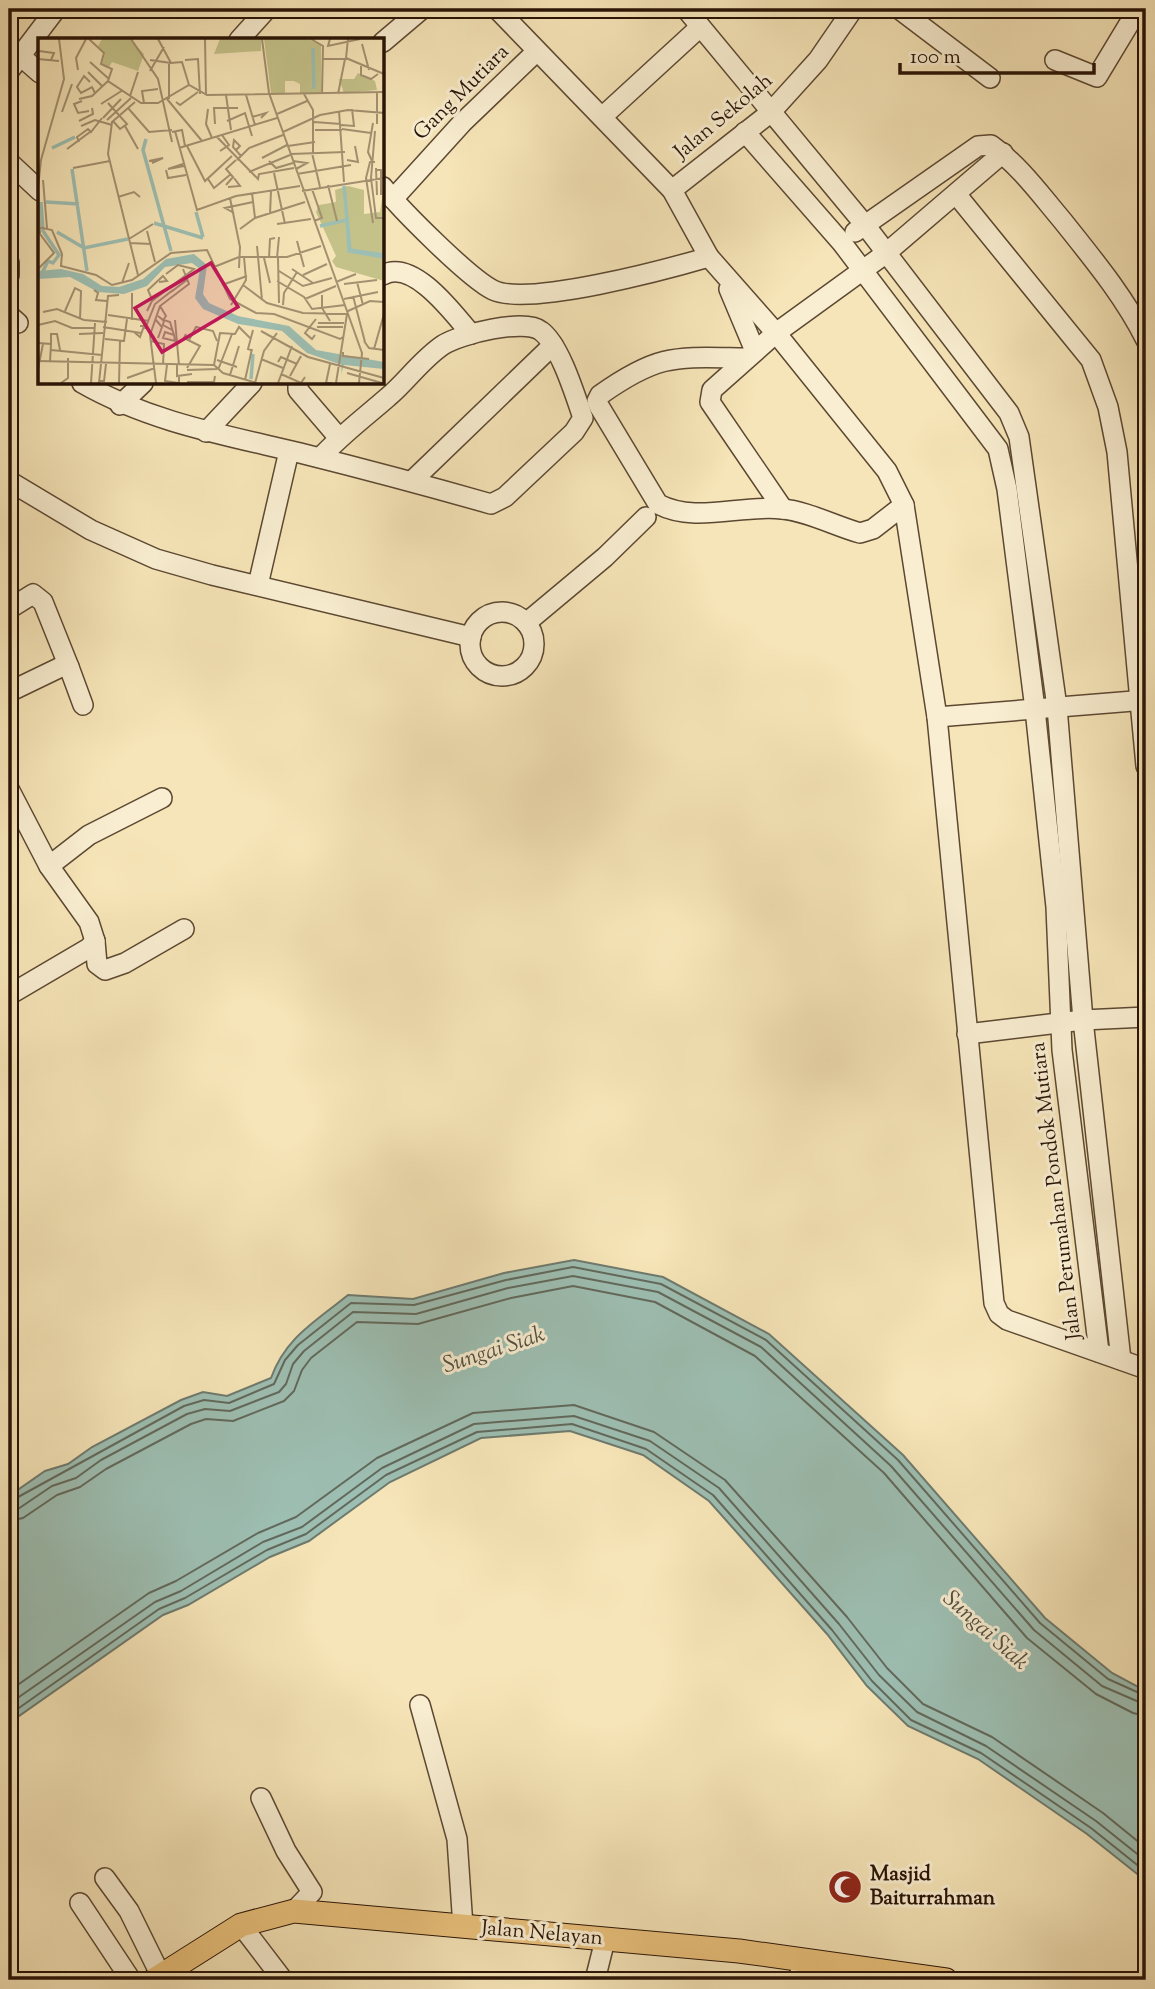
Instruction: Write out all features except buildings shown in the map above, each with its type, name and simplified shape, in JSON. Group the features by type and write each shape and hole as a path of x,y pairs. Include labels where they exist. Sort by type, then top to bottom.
{"main road":[{"name":"Jalan Nelayan","path":"159,1979 241,1925 294,1912 398,1918 605,1940 801,1969 946,1980"}],"street":[{"path":"38,72 13,58 55,9"},
{"path":"241,38 267,9"},
{"path":"385,40 422,9"},
{"path":"496,9 672,190 709,257 776,332 887,471 904,505 937,717 996,1309 1007,1320 1146,1369"},
{"path":"686,9 699,28 865,225 1009,413 1019,437 1057,707 1083,1020 1121,1360"},
{"name":"Jalan Sekolah","path":"672,190 770,113 818,60 853,9"},
{"path":"899,9 990,78"},
{"path":"1055,60 1097,77 1138,9"},
{"path":"602,117 699,28"},
{"name":"Gang Mutiara","path":"388,193 537,51"},
{"path":"745,132 842,243 998,449 1019,437"},
{"path":"771,164 796,143"},
{"path":"842,243 978,146 991,145 1003,153 1030,182 1128,303 1146,340"},
{"path":"783,509 709,402 712,390 776,332 885,254 1003,153"},
{"path":"9,162 38,189"},
{"path":"388,193 486,285 504,292 561,293 709,257"},
{"path":"956,194 1091,360 1108,407 1117,452 1144,700 1146,766"},
{"path":"9,263 9,275"},
{"path":"385,274 391,270 404,271 414,277 440,299 471,334"},
{"path":"723,275 750,354"},
{"path":"85,385 120,405 206,432 412,481 492,504 505,497 574,432 583,418 553,345 537,328 508,327 471,334 443,345 388,397 338,438 320,458"},
{"path":"412,481 553,345"},
{"path":"750,354 670,357 634,371 600,395 597,401 658,504 682,512 783,509 860,533 873,529 904,505"},
{"path":"120,405 141,385"},
{"path":"206,432 250,385"},
{"path":"298,385 298,390 338,438"},
{"name":"Jalan Perumahan Pondok Mutiara","path":"998,449 1007,489 1035,709 1056,907 1060,1024 1100,1352"},
{"path":"258,585 289,451"},
{"path":"9,481 91,530 156,559 471,636"},
{"path":"526,623 591,569 646,517"},
{"path":"9,609 29,595 43,602 83,705"},
{"path":"498,612 513,614 526,623 533,635 529,659 519,670 505,676 490,674 477,665 471,652 471,636 478,623 498,612"},
{"path":"9,692 61,666 69,667"},
{"path":"937,717 1144,700"},
{"path":"9,789 49,866 89,922 95,941 97,964 105,970 125,963 184,929"},
{"path":"49,866 89,835 162,798"},
{"path":"9,995 89,948 95,941"},
{"path":"967,1034 1083,1020 1146,1017"},
{"path":"420,1705 457,1839 463,1927"},
{"path":"261,1798 286,1851 312,1892 294,1912"},
{"path":"105,1878 129,1912 159,1979"},
{"path":"80,1903 131,1980"},
{"path":"241,1925 283,1980"},
{"path":"595,1980 605,1940"}],"water":[{"name":"Sungai Siak","path":"574,1260 663,1277 769,1334 903,1455 1045,1618 1112,1673 1146,1691 1146,1881 1087,1834 978,1759 908,1726 867,1686 827,1634 709,1501 643,1455 570,1431 481,1438 390,1482 309,1541 270,1557 188,1605 163,1615 9,1723 9,1496 45,1471 68,1464 92,1447 181,1400 203,1392 227,1396 271,1378 293,1341 348,1295 413,1299 504,1273"}],"place":[{"name":"Masjid Baiturrahman","path":"845,1887"}]}
